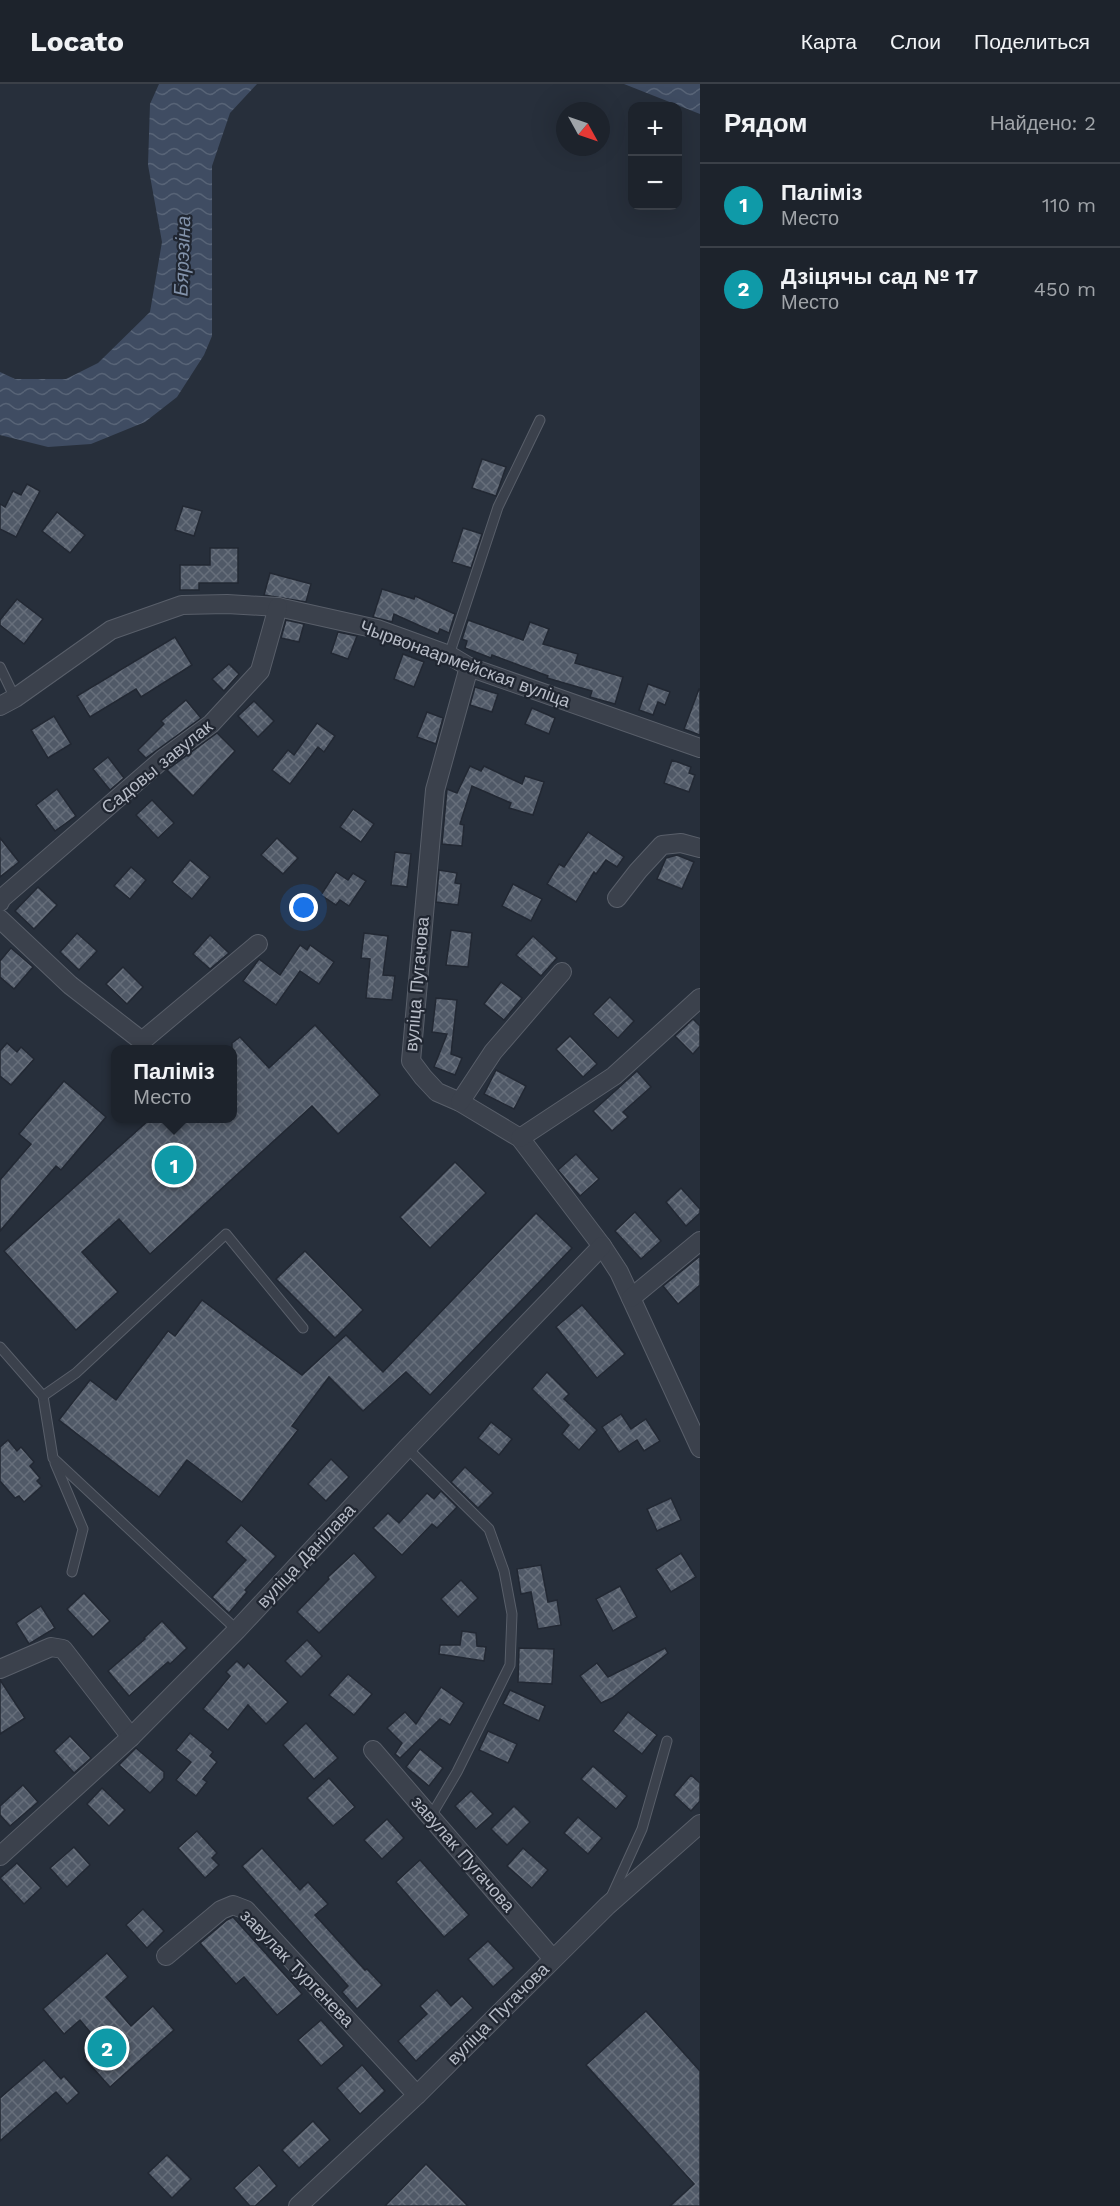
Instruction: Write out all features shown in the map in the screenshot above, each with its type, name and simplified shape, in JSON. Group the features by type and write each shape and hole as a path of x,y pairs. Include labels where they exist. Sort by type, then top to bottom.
{"street":[{"name":"Чырвонаармейская вуліца","path":"7,702 111,630 182,605 227,604 278,607 377,629 449,655 469,667 700,748"},
{"name":"Садовы завулак","path":"0,902 163,759 211,724 260,671 278,607"},
{"name":"вуліца Пугачова","path":"469,667 435,790 411,1061 437,1092 460,1102 520,1138 602,1246 619,1272 700,1449"},
{"path":"617,898 662,845 681,843 700,848"},
{"path":"0,919 70,985 142,1041 258,944"},
{"path":"460,1102 493,1052 561,972"},
{"path":"520,1138 614,1076 700,998"},
{"path":"631,1298 700,1241"},
{"name":"вуліца Данілава","path":"0,1856 131,1737 237,1630 407,1448 602,1246"},
{"path":"0,1669 51,1647 63,1649 131,1737"},
{"name":"завулак Пугачова","path":"373,1750 553,1959"},
{"name":"вуліца Пугачова","path":"298,2206 417,2095 607,1906 700,1824"},
{"name":"завулак Тургенева","path":"166,1956 221,1910 233,1905 246,1910 417,2095"}],"lane":[{"path":"449,655 498,507 540,420"},
{"path":"0,667 7,702"},
{"path":"43,1396 76,1373 226,1234 303,1328"},
{"path":"0,1347 43,1396 53,1458 83,1529 72,1572"},
{"path":"407,1448 489,1529 504,1571 512,1614 510,1665 457,1772 431,1816"},
{"path":"53,1458 237,1630"},
{"path":"607,1906 642,1828 667,1741"}],"water":[{"name":"Бярэзіна","path":"159,84 257,84 230,113 212,166 212,336 204,355 177,397 145,422 91,444 48,447 0,435 0,372 15,379 66,379 98,363 150,312 162,242 148,165 150,104"},
{"path":"624,84 700,84 700,114 682,107 682,102 670,102"}],"building":[{"path":"482,459 506,467 496,496 472,488"},
{"path":"27,484 40,491 16,537 0,529 0,504 5,507 13,491 21,495"},
{"path":"183,506 202,511 194,536 175,530"},
{"path":"57,512 85,535 70,553 42,531"},
{"path":"463,528 482,534 471,568 452,562"},
{"path":"210,548 238,548 238,583 199,583 199,590 180,590 180,565 210,565"},
{"path":"270,573 311,584 306,602 264,595"},
{"path":"382,589 414,599 415,596 455,614 449,633 440,629 438,634 394,614 392,622 373,617"},
{"path":"17,599 43,619 24,644 0,625 0,620"},
{"path":"286,620 304,624 299,642 281,638"},
{"path":"468,620 523,640 530,622 549,629 543,644 578,654 575,663 623,677 615,704 590,697 592,691 547,678 548,676 492,655 491,658 465,648 467,641 462,639"},
{"path":"338,632 357,636 348,659 331,653"},
{"path":"175,637 192,665 141,697 136,689 90,717 77,696"},
{"path":"403,654 424,662 414,687 394,679"},
{"path":"229,664 239,674 224,691 212,679"},
{"path":"648,684 670,692 665,705 658,702 653,715 639,710"},
{"path":"475,687 498,694 492,712 470,705"},
{"path":"700,689 700,735 684,729"},
{"path":"186,700 201,718 146,758 138,750 164,724 161,721"},
{"path":"254,701 274,721 258,737 238,716"},
{"path":"532,708 555,718 549,734 525,724"},
{"path":"427,712 443,718 436,744 417,737"},
{"path":"54,716 71,744 48,758 31,730"},
{"path":"317,723 335,736 324,752 318,747 290,784 272,770 288,750 294,755"},
{"path":"217,733 235,751 193,796 167,770"},
{"path":"108,757 124,778 110,790 93,769"},
{"path":"672,760 691,767 689,773 695,775 689,792 664,783"},
{"path":"470,766 481,771 484,766 522,784 525,776 544,782 533,815 509,808 511,803 472,786 460,824 464,825 462,846 442,844 447,789 457,793"},
{"path":"57,789 76,816 55,831 36,805"},
{"path":"152,800 174,823 158,838 136,815"},
{"path":"353,809 374,824 361,842 340,827"},
{"path":"588,832 624,857 617,867 606,860 596,874 594,872 576,902 547,884 559,864 564,867"},
{"path":"0,838 19,862 0,877"},
{"path":"277,838 298,858 283,874 261,855"},
{"path":"395,852 411,854 407,887 391,885"},
{"path":"677,855 694,862 682,889 657,879 666,858"},
{"path":"190,860 210,877 192,899 172,882"},
{"path":"131,867 146,880 130,899 114,886"},
{"path":"439,870 457,873 455,883 461,884 458,905 436,902"},
{"path":"336,872 348,880 353,873 366,881 349,906 340,900 336,905 321,895"},
{"path":"513,884 542,899 531,921 502,906"},
{"path":"38,887 57,905 34,929 15,911"},
{"path":"451,930 472,933 468,967 446,965"},
{"path":"77,933 97,951 79,970 60,952"},
{"path":"364,933 388,936 383,975 395,976 392,1000 366,998 370,959 361,958"},
{"path":"210,935 229,953 210,969 193,954"},
{"path":"533,936 557,958 541,976 516,955"},
{"path":"300,945 307,950 310,945 334,962 319,984 300,971 276,1005 243,981 259,959 280,975"},
{"path":"11,948 33,967 14,989 0,977 0,961"},
{"path":"123,967 143,987 127,1004 106,984"},
{"path":"501,982 522,998 504,1020 484,1004"},
{"path":"610,997 634,1021 618,1038 593,1014"},
{"path":"436,998 457,1000 451,1054 462,1058 455,1075 434,1067 447,1034 432,1032"},
{"path":"693,1019 700,1026 700,1046 693,1054 675,1036"},
{"path":"315,1025 380,1095 338,1134 312,1106 150,1254 119,1219 82,1252 118,1292 76,1330 4,1251 146,1123 237,1123 237,1045 232,1045 232,1043 240,1037 269,1068"},
{"path":"570,1036 597,1064 583,1077 556,1049"},
{"path":"7,1043 17,1052 21,1047 34,1059 11,1085 0,1076 0,1051"},
{"path":"496,1070 526,1086 514,1109 484,1094"},
{"path":"637,1071 651,1087 623,1112 628,1117 612,1131 593,1111"},
{"path":"64,1081 106,1117 61,1170 56,1166 0,1231 0,1180 31,1144 19,1134"},
{"path":"576,1154 599,1179 580,1196 558,1170"},
{"path":"455,1162 486,1193 430,1248 400,1217"},
{"path":"681,1188 700,1209 700,1213 686,1226 666,1202"},
{"path":"635,1212 661,1241 641,1259 615,1231"},
{"path":"536,1213 572,1248 430,1395 406,1372 363,1411 329,1377 292,1426 298,1430 242,1502 187,1460 159,1497 59,1420 90,1380 116,1400 168,1331 175,1336 202,1300 302,1375 346,1335 383,1372"},
{"path":"305,1251 363,1310 335,1338 276,1279"},
{"path":"700,1256 700,1285 678,1304 663,1286"},
{"path":"582,1305 625,1354 597,1378 556,1327"},
{"path":"547,1372 569,1394 564,1399 597,1430 579,1450 562,1434 569,1425 532,1389"},
{"path":"621,1414 631,1429 646,1419 660,1441 644,1451 637,1440 619,1452 602,1427"},
{"path":"491,1422 512,1439 499,1455 478,1438"},
{"path":"8,1440 17,1451 21,1447 34,1462 30,1466 40,1478 37,1481 42,1486 24,1502 19,1496 15,1498 0,1481 0,1447"},
{"path":"331,1459 349,1477 326,1501 308,1484"},
{"path":"465,1467 493,1493 478,1508 451,1482"},
{"path":"441,1491 457,1507 437,1528 432,1524 402,1555 373,1528 388,1513 399,1523 427,1493 434,1499"},
{"path":"671,1498 681,1520 657,1531 647,1509"},
{"path":"241,1525 276,1556 245,1590 247,1592 229,1613 212,1597 246,1560 226,1542"},
{"path":"354,1553 376,1577 319,1633 297,1612 329,1579 328,1577"},
{"path":"681,1553 696,1577 671,1592 656,1569"},
{"path":"541,1565 548,1602 557,1600 561,1625 538,1629 531,1592 521,1594 517,1569"},
{"path":"461,1580 478,1598 458,1617 441,1599"},
{"path":"620,1586 637,1617 613,1631 596,1599"},
{"path":"84,1593 110,1621 93,1637 67,1609"},
{"path":"41,1606 55,1628 29,1644 16,1623"},
{"path":"162,1621 187,1648 129,1696 108,1671"},
{"path":"462,1631 476,1633 477,1646 486,1647 484,1661 439,1654 440,1645 460,1645"},
{"path":"307,1640 322,1656 301,1677 285,1661"},
{"path":"519,1648 554,1649 552,1684 518,1682"},
{"path":"665,1648 668,1653 612,1698 601,1703 580,1676 597,1663 608,1677"},
{"path":"237,1661 244,1668 248,1663 288,1702 266,1724 248,1705 228,1730 203,1709 230,1676 226,1672"},
{"path":"348,1674 372,1694 354,1715 329,1695"},
{"path":"0,1680 25,1718 0,1734"},
{"path":"441,1687 464,1703 450,1725 440,1719 400,1758 395,1754 402,1743 387,1728 405,1712 416,1724"},
{"path":"510,1690 545,1706 539,1721 503,1704"},
{"path":"628,1712 657,1735 642,1754 613,1731"},
{"path":"306,1723 338,1758 314,1779 283,1745"},
{"path":"488,1731 517,1744 508,1763 479,1750"},
{"path":"190,1733 213,1752 210,1756 217,1762 203,1779 207,1782 196,1796 176,1780 191,1762 176,1750"},
{"path":"70,1736 91,1758 74,1773 54,1751"},
{"path":"136,1748 164,1772 164,1778 150,1793 119,1765"},
{"path":"420,1749 443,1768 429,1786 406,1767"},
{"path":"593,1766 627,1796 616,1809 581,1779"},
{"path":"691,1775 700,1783 700,1801 691,1811 674,1795"},
{"path":"329,1778 355,1807 333,1826 307,1798"},
{"path":"23,1785 38,1802 10,1826 0,1815 0,1806"},
{"path":"102,1788 125,1810 109,1826 87,1804"},
{"path":"471,1791 493,1814 476,1829 455,1806"},
{"path":"514,1806 530,1822 507,1845 491,1829"},
{"path":"578,1817 602,1838 588,1854 564,1833"},
{"path":"387,1819 404,1838 382,1859 364,1840"},
{"path":"197,1831 217,1853 212,1858 219,1865 205,1878 178,1848"},
{"path":"74,1847 90,1865 67,1887 50,1868"},
{"path":"262,1848 300,1890 308,1882 328,1904 315,1915 365,1970 367,1969 382,1985 357,2009 342,1992 348,1986 242,1866"},
{"path":"523,1848 548,1870 532,1888 507,1866"},
{"path":"420,1860 469,1915 444,1937 396,1882"},
{"path":"17,1863 41,1888 24,1904 0,1878"},
{"path":"143,1909 164,1931 147,1948 126,1925"},
{"path":"233,1917 302,1994 277,2015 244,1977 236,1984 200,1943"},
{"path":"488,1941 514,1968 493,1987 468,1959"},
{"path":"107,1953 128,1977 106,1997 131,2026 153,2006 174,2030 110,2087 84,2058 100,2044 80,2020 64,2034 43,2009"},
{"path":"437,1990 451,2006 462,1996 473,2008 416,2061 398,2041 427,2014 420,2006"},
{"path":"646,2011 700,2071 700,2206 670,2206 694,2184 586,2065"},
{"path":"321,2020 344,2046 321,2066 298,2040"},
{"path":"44,2060 61,2079 64,2076 79,2093 67,2104 56,2092 0,2141 0,2098"},
{"path":"362,2065 385,2091 360,2114 337,2088"},
{"path":"313,2121 330,2140 299,2168 282,2150"},
{"path":"167,2155 191,2179 172,2198 148,2173"},
{"path":"426,2164 468,2206 385,2206"},
{"path":"259,2165 277,2186 255,2206 250,2206 234,2188"}],"place":[{"name":"Паліміз","path":"174,1165"},
{"name":"Дзіцячы сад № 17","path":"107,2048"}]}
